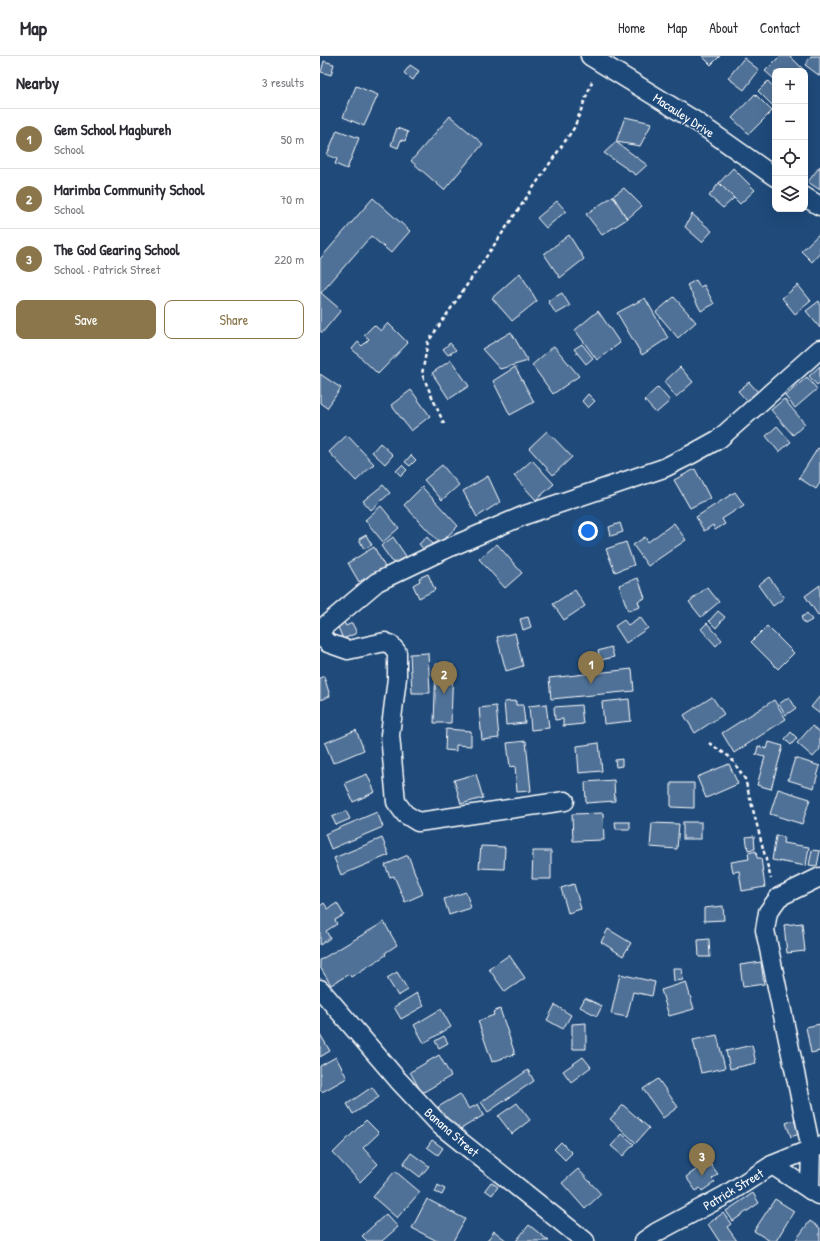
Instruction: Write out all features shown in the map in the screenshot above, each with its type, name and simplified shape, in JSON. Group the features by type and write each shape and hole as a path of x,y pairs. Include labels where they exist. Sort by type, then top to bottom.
{"street":[{"name":"Macauley Drive","path":"597,58 697,122 774,176"},
{"path":"808,199 820,206"},
{"path":"320,630 377,582 448,548 525,515 664,468 719,439 820,350"},
{"path":"320,635 328,643 348,650 385,642 391,645 397,652 397,678 390,735 396,802 405,814 418,822 565,801"},
{"path":"815,1193 815,1147 765,930 768,912 779,897 820,877"},
{"name":"Banana Street","path":"320,989 398,1080 441,1126 585,1241"},
{"path":"772,1165 815,1147"},
{"name":"Patrick Street","path":"644,1241 657,1232 724,1196 772,1165 815,1193"}],"path":[{"path":"444,424 422,374 428,342 574,128 597,58"},
{"path":"709,743 731,758 745,779 771,881 779,897"}],"building":[{"path":"702,56 720,56 711,65"},
{"path":"780,56 790,56 802,68 772,68 772,77 765,71"},
{"path":"811,56 820,56 820,76 805,65"},
{"path":"744,58 759,70 744,90 728,78"},
{"path":"324,61 334,64 331,75 321,72"},
{"path":"410,65 419,71 413,80 404,73"},
{"path":"768,81 772,86 772,105 758,91"},
{"path":"356,86 378,95 364,126 343,117"},
{"path":"755,94 772,111 749,134 732,118"},
{"path":"450,116 483,144 444,190 411,161"},
{"path":"625,117 652,123 640,146 616,142"},
{"path":"397,128 408,132 405,141 401,140 398,148 391,145"},
{"path":"337,130 359,138 347,169 335,164 337,159 327,155"},
{"path":"616,142 647,165 636,175 604,153"},
{"path":"820,166 820,190 808,182"},
{"path":"733,168 755,190 740,204 719,183"},
{"path":"719,183 734,198 723,208 709,196"},
{"path":"624,188 642,206 627,219 613,196"},
{"path":"613,196 627,219 602,235 586,214"},
{"path":"373,198 410,231 391,253 371,236 321,293 341,310 322,333 320,331 320,259"},
{"path":"557,201 566,211 546,228 537,218"},
{"path":"692,214 712,231 702,242 685,227"},
{"path":"820,233 820,253 812,262 801,251"},
{"path":"569,235 584,259 560,278 544,254"},
{"path":"520,273 537,301 512,321 492,298"},
{"path":"696,280 700,287 704,285 714,304 701,311 687,285"},
{"path":"798,285 811,301 795,314 782,298"},
{"path":"562,293 570,306 556,314 548,301"},
{"path":"674,297 696,322 678,338 656,312"},
{"path":"645,298 668,338 642,355 617,313"},
{"path":"819,301 820,303 820,328 806,311"},
{"path":"598,311 620,343 597,360 575,330"},
{"path":"388,323 408,343 378,374 352,349 358,342 362,346 369,339 364,335 374,325 381,331"},
{"path":"511,332 528,361 500,369 482,349"},
{"path":"450,343 456,350 448,355 443,349"},
{"path":"582,344 593,358 586,364 574,349"},
{"path":"554,346 579,376 553,394 532,365"},
{"path":"451,360 469,386 449,399 432,373"},
{"path":"820,366 820,382 817,385 809,376"},
{"path":"515,367 534,402 510,415 493,381"},
{"path":"680,367 693,382 676,397 664,382"},
{"path":"320,374 341,388 327,408 320,403"},
{"path":"807,377 817,389 795,408 785,396"},
{"path":"749,382 758,392 748,402 738,391"},
{"path":"658,387 670,401 656,413 644,400"},
{"path":"411,390 430,416 411,431 391,405"},
{"path":"588,394 595,401 588,408 582,401"},
{"path":"784,399 805,424 793,435 771,410"},
{"path":"777,426 791,442 779,452 766,436"},
{"path":"547,431 572,457 553,475 529,448"},
{"path":"347,435 374,464 356,481 329,452"},
{"path":"380,443 393,455 385,464 372,452"},
{"path":"818,448 820,449 820,483 816,489 799,478"},
{"path":"411,455 416,460 410,466 405,462"},
{"path":"532,460 554,484 536,500 514,476"},
{"path":"402,465 407,470 401,476 396,471"},
{"path":"442,465 459,485 442,500 424,480"},
{"path":"695,469 710,498 690,508 674,480"},
{"path":"488,476 500,502 477,517 463,491"},
{"path":"383,485 390,493 371,510 363,501"},
{"path":"422,487 458,526 440,543 404,505"},
{"path":"735,492 744,505 722,519 725,524 715,530 713,525 704,531 696,517"},
{"path":"381,506 399,528 383,542 365,520"},
{"path":"620,523 623,532 611,536 609,527"},
{"path":"674,523 686,540 648,566 633,545 645,537 648,542"},
{"path":"366,535 372,545 364,549 359,539"},
{"path":"393,537 406,556 394,564 381,546"},
{"path":"427,537 433,544 425,551 419,544"},
{"path":"626,542 634,565 615,572 606,549"},
{"path":"497,544 522,573 505,588 479,559"},
{"path":"374,547 385,567 359,582 348,563"},
{"path":"428,574 435,590 419,598 413,585 420,581 419,578"},
{"path":"769,577 784,598 773,606 758,585"},
{"path":"638,578 645,598 638,601 640,607 628,611 619,585"},
{"path":"820,585 820,614 818,615 805,596"},
{"path":"707,587 719,602 701,617 689,602"},
{"path":"575,590 585,606 564,620 553,604"},
{"path":"718,611 725,617 716,628 709,621"},
{"path":"807,613 812,620 805,624 801,618"},
{"path":"528,617 531,627 523,630 520,619"},
{"path":"640,617 648,628 626,643 615,626 624,620 628,625"},
{"path":"344,622 346,626 352,623 357,633 343,639 337,625"},
{"path":"707,623 722,640 716,646 701,629"},
{"path":"767,626 794,653 778,669 751,642"},
{"path":"515,633 523,666 506,671 497,637"},
{"path":"611,647 614,657 601,660 598,651"},
{"path":"428,653 430,693 412,693 410,654"},
{"path":"436,664 453,665 451,723 434,723"},
{"path":"632,669 634,691 551,699 549,678"},
{"path":"324,676 330,696 320,700 320,678"},
{"path":"820,696 820,714 811,707"},
{"path":"712,697 724,714 695,733 684,715"},
{"path":"789,697 796,708 786,715 779,704"},
{"path":"629,699 631,721 604,724 602,702"},
{"path":"774,700 786,719 734,753 722,733"},
{"path":"516,701 516,705 523,705 525,723 506,725 504,702"},
{"path":"546,704 549,728 531,730 529,706"},
{"path":"581,705 583,724 563,726 563,719 555,720 554,707"},
{"path":"496,706 499,738 482,740 479,708"},
{"path":"812,726 820,732 820,749 813,757 797,743"},
{"path":"446,729 471,731 471,746 456,745 456,751 445,750"},
{"path":"356,730 364,750 333,763 325,743"},
{"path":"791,732 797,738 791,745 785,739"},
{"path":"526,741 531,791 517,792 515,766 510,767 507,743"},
{"path":"769,742 783,746 771,789 757,785 765,757 756,755 758,746 767,749"},
{"path":"599,743 602,771 579,773 577,746"},
{"path":"795,758 820,766 814,788 788,780"},
{"path":"622,759 622,766 616,767 615,760"},
{"path":"729,764 738,784 706,798 697,777"},
{"path":"367,774 375,792 353,802 345,783"},
{"path":"476,774 483,798 461,804 454,780"},
{"path":"614,780 615,801 586,803 585,782"},
{"path":"671,783 694,783 694,808 671,807"},
{"path":"778,789 810,799 802,824 770,814"},
{"path":"346,811 350,819 336,825 332,817"},
{"path":"377,812 383,827 331,849 325,834"},
{"path":"603,813 604,840 573,841 572,814"},
{"path":"615,822 630,822 630,829 616,829"},
{"path":"683,822 701,822 701,839 683,839"},
{"path":"652,823 679,824 677,849 650,847"},
{"path":"754,836 755,849 748,850 746,837"},
{"path":"776,836 784,837 783,843 809,847 806,866 772,860"},
{"path":"382,838 389,855 341,875 334,858"},
{"path":"481,846 505,847 504,869 479,868"},
{"path":"812,850 820,851 817,866 809,865"},
{"path":"533,851 551,851 551,879 532,879"},
{"path":"756,851 757,858 761,858 765,887 742,891 739,871 733,872 731,862 749,859 748,853"},
{"path":"408,855 423,894 405,902 394,876 390,877 385,865"},
{"path":"574,884 581,909 568,913 561,888"},
{"path":"466,892 471,908 449,915 444,899"},
{"path":"324,903 328,909 337,903 344,915 335,920 337,924 326,931 330,938 320,945 320,906"},
{"path":"723,906 724,920 704,921 704,908"},
{"path":"384,922 397,945 385,953 386,955 351,977 349,974 331,985 320,967 320,960"},
{"path":"802,923 805,951 787,953 784,925"},
{"path":"608,929 631,943 623,956 601,942"},
{"path":"709,939 710,957 699,957 698,940"},
{"path":"509,955 525,978 505,992 489,969"},
{"path":"761,962 764,984 743,987 740,965"},
{"path":"673,968 682,968 683,980 674,981"},
{"path":"397,972 408,990 398,996 387,978"},
{"path":"620,974 655,982 652,996 633,992 627,1017 611,1014"},
{"path":"686,982 694,1009 669,1016 661,990"},
{"path":"417,993 424,1006 401,1019 394,1007"},
{"path":"585,998 602,1006 597,1016 580,1007"},
{"path":"555,1005 571,1015 563,1029 547,1020"},
{"path":"441,1009 451,1027 424,1043 414,1025"},
{"path":"500,1009 515,1054 492,1062 478,1021 494,1015 493,1012"},
{"path":"586,1023 586,1049 572,1049 572,1024"},
{"path":"820,1024 820,1051 811,1053 806,1027"},
{"path":"320,1034 330,1051 320,1057"},
{"path":"717,1035 725,1068 701,1073 693,1040"},
{"path":"444,1036 448,1043 439,1048 435,1041"},
{"path":"752,1045 756,1063 730,1069 726,1051"},
{"path":"439,1055 451,1076 422,1093 410,1072"},
{"path":"336,1057 347,1078 322,1092 320,1089 320,1066"},
{"path":"583,1057 591,1067 571,1082 563,1071"},
{"path":"528,1070 534,1081 488,1112 481,1102"},
{"path":"658,1079 678,1107 663,1118 643,1089"},
{"path":"372,1087 379,1097 353,1114 347,1104"},
{"path":"460,1094 469,1109 478,1104 484,1115 454,1133 438,1107"},
{"path":"517,1103 530,1120 512,1134 498,1116"},
{"path":"623,1105 649,1128 636,1143 610,1119"},
{"path":"366,1120 379,1133 363,1148 378,1164 360,1182 333,1153"},
{"path":"794,1120 799,1134 791,1137 786,1123"},
{"path":"622,1134 634,1144 623,1156 611,1146"},
{"path":"432,1140 443,1148 438,1155 427,1147"},
{"path":"561,1142 572,1153 565,1160 554,1149"},
{"path":"411,1153 429,1166 420,1177 403,1164"},
{"path":"708,1161 718,1174 712,1179 715,1182 702,1191 700,1188 696,1191 686,1177"},
{"path":"578,1169 601,1194 585,1209 562,1183"},
{"path":"395,1171 420,1192 397,1218 373,1197"},
{"path":"491,1182 498,1187 492,1195 485,1190"},
{"path":"438,1185 445,1189 442,1195 435,1192"},
{"path":"753,1193 759,1203 733,1221 726,1211"},
{"path":"427,1199 465,1219 453,1241 437,1241 412,1228"},
{"path":"775,1199 794,1211 776,1241 770,1241 754,1231"},
{"path":"723,1213 731,1224 727,1227 737,1241 719,1241 708,1224"},
{"path":"386,1214 398,1227 382,1241 367,1241 362,1236"},
{"path":"810,1221 820,1228 820,1241 795,1241"},
{"path":"529,1225 549,1241 516,1241"},
{"path":"494,1231 507,1241 487,1241"}],"place":[{"name":"Gem School Magbureh","path":"591,684"},
{"name":"Marimba Community School","path":"444,694"},
{"name":"The God Gearing School","path":"702,1176"}]}
